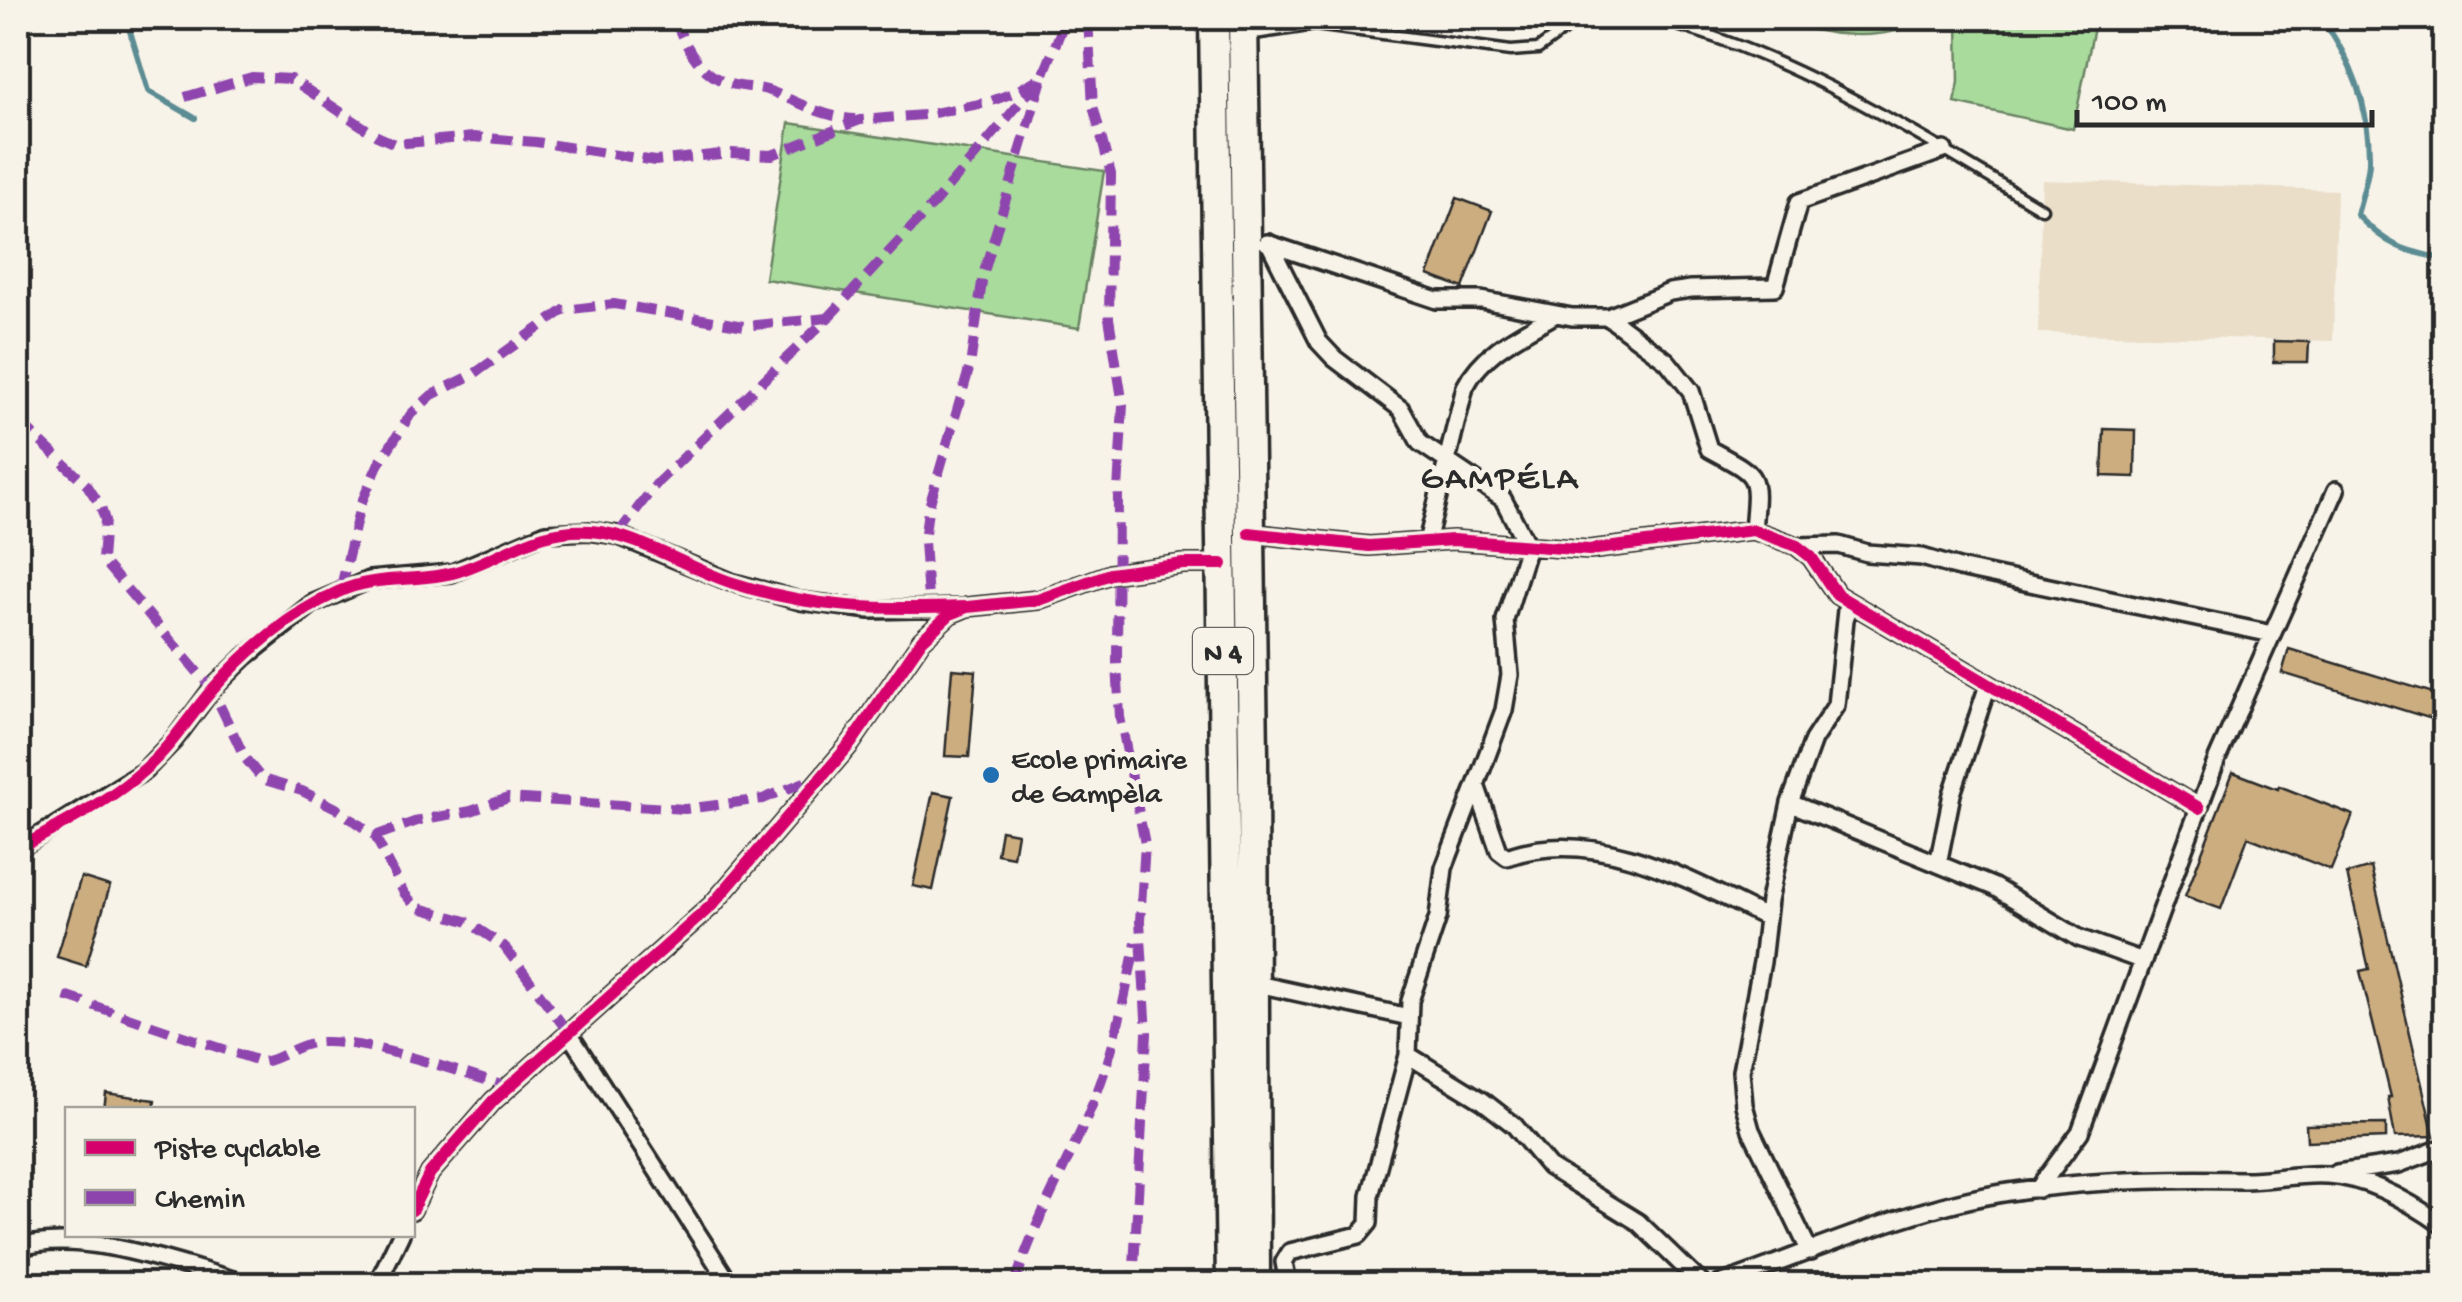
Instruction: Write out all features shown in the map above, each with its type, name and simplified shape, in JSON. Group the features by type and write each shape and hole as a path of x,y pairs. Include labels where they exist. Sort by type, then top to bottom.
{"highway":[{"name":"N 4","path":"1214,18 1231,1284"},
{"name":"N 4","path":"1243,27 1256,241 1249,533 1255,1284"}],"street":[{"path":"1256,241 1436,300 1481,300 1556,314 1608,317 1670,292 1775,287 1799,202 1944,150"},
{"path":"1256,241 1319,342 1334,358 1402,409 1420,442 1503,499 1528,547 1505,620 1510,674 1504,710 1444,868 1438,917 1410,1001 1408,1055 1370,1196 1369,1223 1359,1235 1290,1252 1284,1262 1288,1284"},
{"path":"1427,542 1465,387 1475,368 1493,351 1556,314"},
{"path":"1608,317 1667,361 1691,391 1710,449 1750,472 1757,483 1753,530"},
{"path":"2038,1189 2080,1132 2217,759 2336,490"},
{"path":"1249,533 1369,546 1453,540 1589,550 1753,530 1797,546 1846,601 2198,808"},
{"path":"18,850 144,771 246,656 312,604 369,580 452,573 546,533 590,531 617,536 730,582 800,601 870,610 1038,600 1110,574 1183,564 1222,564"},
{"path":"1797,546 1838,544 1868,553 1922,557 2272,634"},
{"path":"1810,1252 1752,1130 1744,1104 1741,1070 1790,803 1813,740 1836,705 1846,601"},
{"path":"415,1204 430,1173 493,1101 739,877 851,743 922,640 950,614 966,607"},
{"path":"1938,864 1952,794 1988,684"},
{"path":"1476,785 1500,851 1507,858 1555,846 1600,852 1669,870 1767,918"},
{"path":"1790,803 1994,887 2079,938 2143,960"},
{"path":"1254,983 1409,1017"},
{"path":"568,1032 730,1284"},
{"path":"1408,1055 1514,1125 1550,1167 1638,1222 1702,1284"},
{"path":"1720,1284 1927,1212 2007,1192 2150,1178 2266,1180 2328,1174 2399,1164 2444,1147"},
{"path":"2328,1174 2374,1188 2444,1226"},
{"path":"377,1284 400,1237"},
{"path":"18,1248 80,1242 248,1284"}],"lane":[{"path":"1243,27 1315,25 1510,51 1538,49 1586,18"},
{"path":"1651,18 1692,28 1788,67 1944,150 2042,210"}],"shaded area":[{"path":"2042,180 2337,190 2333,341 2038,333"}],"green space":[{"path":"1776,18 1929,18 1893,32 1853,35 1813,30"},
{"path":"2096,18 2073,129 1955,103 1959,82 1958,21"},
{"path":"789,123 1104,171 1079,328 765,279"}],"building":[{"path":"1457,198 1492,211 1463,288 1428,275"},
{"path":"2274,341 2309,342 2308,362 2274,362"},
{"path":"2104,429 2136,430 2135,477 2102,476"},
{"path":"2289,649 2440,695 2432,719 2282,673"},
{"path":"952,669 976,671 969,757 945,756"},
{"path":"2233,772 2353,815 2331,870 2248,837 2221,909 2185,896"},
{"path":"933,792 953,796 933,890 913,886"},
{"path":"1001,830 1017,833 1013,857 997,854"},
{"path":"2371,867 2434,1136 2395,1137 2391,1097 2360,971 2369,969 2347,874"},
{"path":"81,877 110,886 86,966 57,957"},
{"path":"106,1093 155,1100 154,1107 104,1107"},
{"path":"2386,1124 2386,1138 2307,1141 2306,1125"}],"waterway":[{"path":"126,18 148,91 195,118"},
{"path":"2321,18 2350,68 2366,123 2368,169 2357,215 2397,246 2444,259"}],"marked path":[{"path":"674,18 693,56 717,78 733,85 768,90 823,113 855,119"},
{"path":"617,535 657,483 828,318 937,200 1043,76 1066,18"},
{"path":"1088,18 1093,106 1111,174 1109,318 1123,405 1118,491 1120,717 1145,844 1140,921 1147,1034 1133,1284"},
{"path":"185,97 252,77 291,79 395,144 473,137 536,142 655,161 730,153 772,155 860,120 924,115 989,102 1043,76 983,275 970,366 928,510 924,541 929,613"},
{"path":"340,591 360,506 378,465 411,414 432,395 474,374 564,310 614,304 744,326 828,318"},
{"path":"18,424 87,485 105,520 102,560 212,689 245,758 262,779 302,791 336,808 375,836 404,893 416,907 466,921 504,946 568,1032"},
{"path":"375,836 420,820 471,811 508,798 685,809 763,799 817,777"},
{"path":"1015,1284 1105,1070 1136,942"},
{"path":"65,996 262,1062 312,1043 331,1042 409,1057 508,1087"}],"cycle path":[{"path":"1249,533 1369,546 1453,540 1589,550 1753,530 1797,546 1811,557 1837,595 2199,808"},
{"path":"18,849 131,781 155,760 240,660 303,611 352,586 456,572 537,538 572,531 610,534 646,545 715,577 762,592 819,603 876,608 964,607"},
{"path":"415,1204 430,1173 493,1101 712,905 851,743 922,640 950,614 967,607 1038,600 1110,574 1183,564 1222,564"}],"place":[{"name":"Ecole primaire de Gampèla","path":"991,775"}],"district":[{"name":"GAMPÉLA","path":"1500,475"}]}
